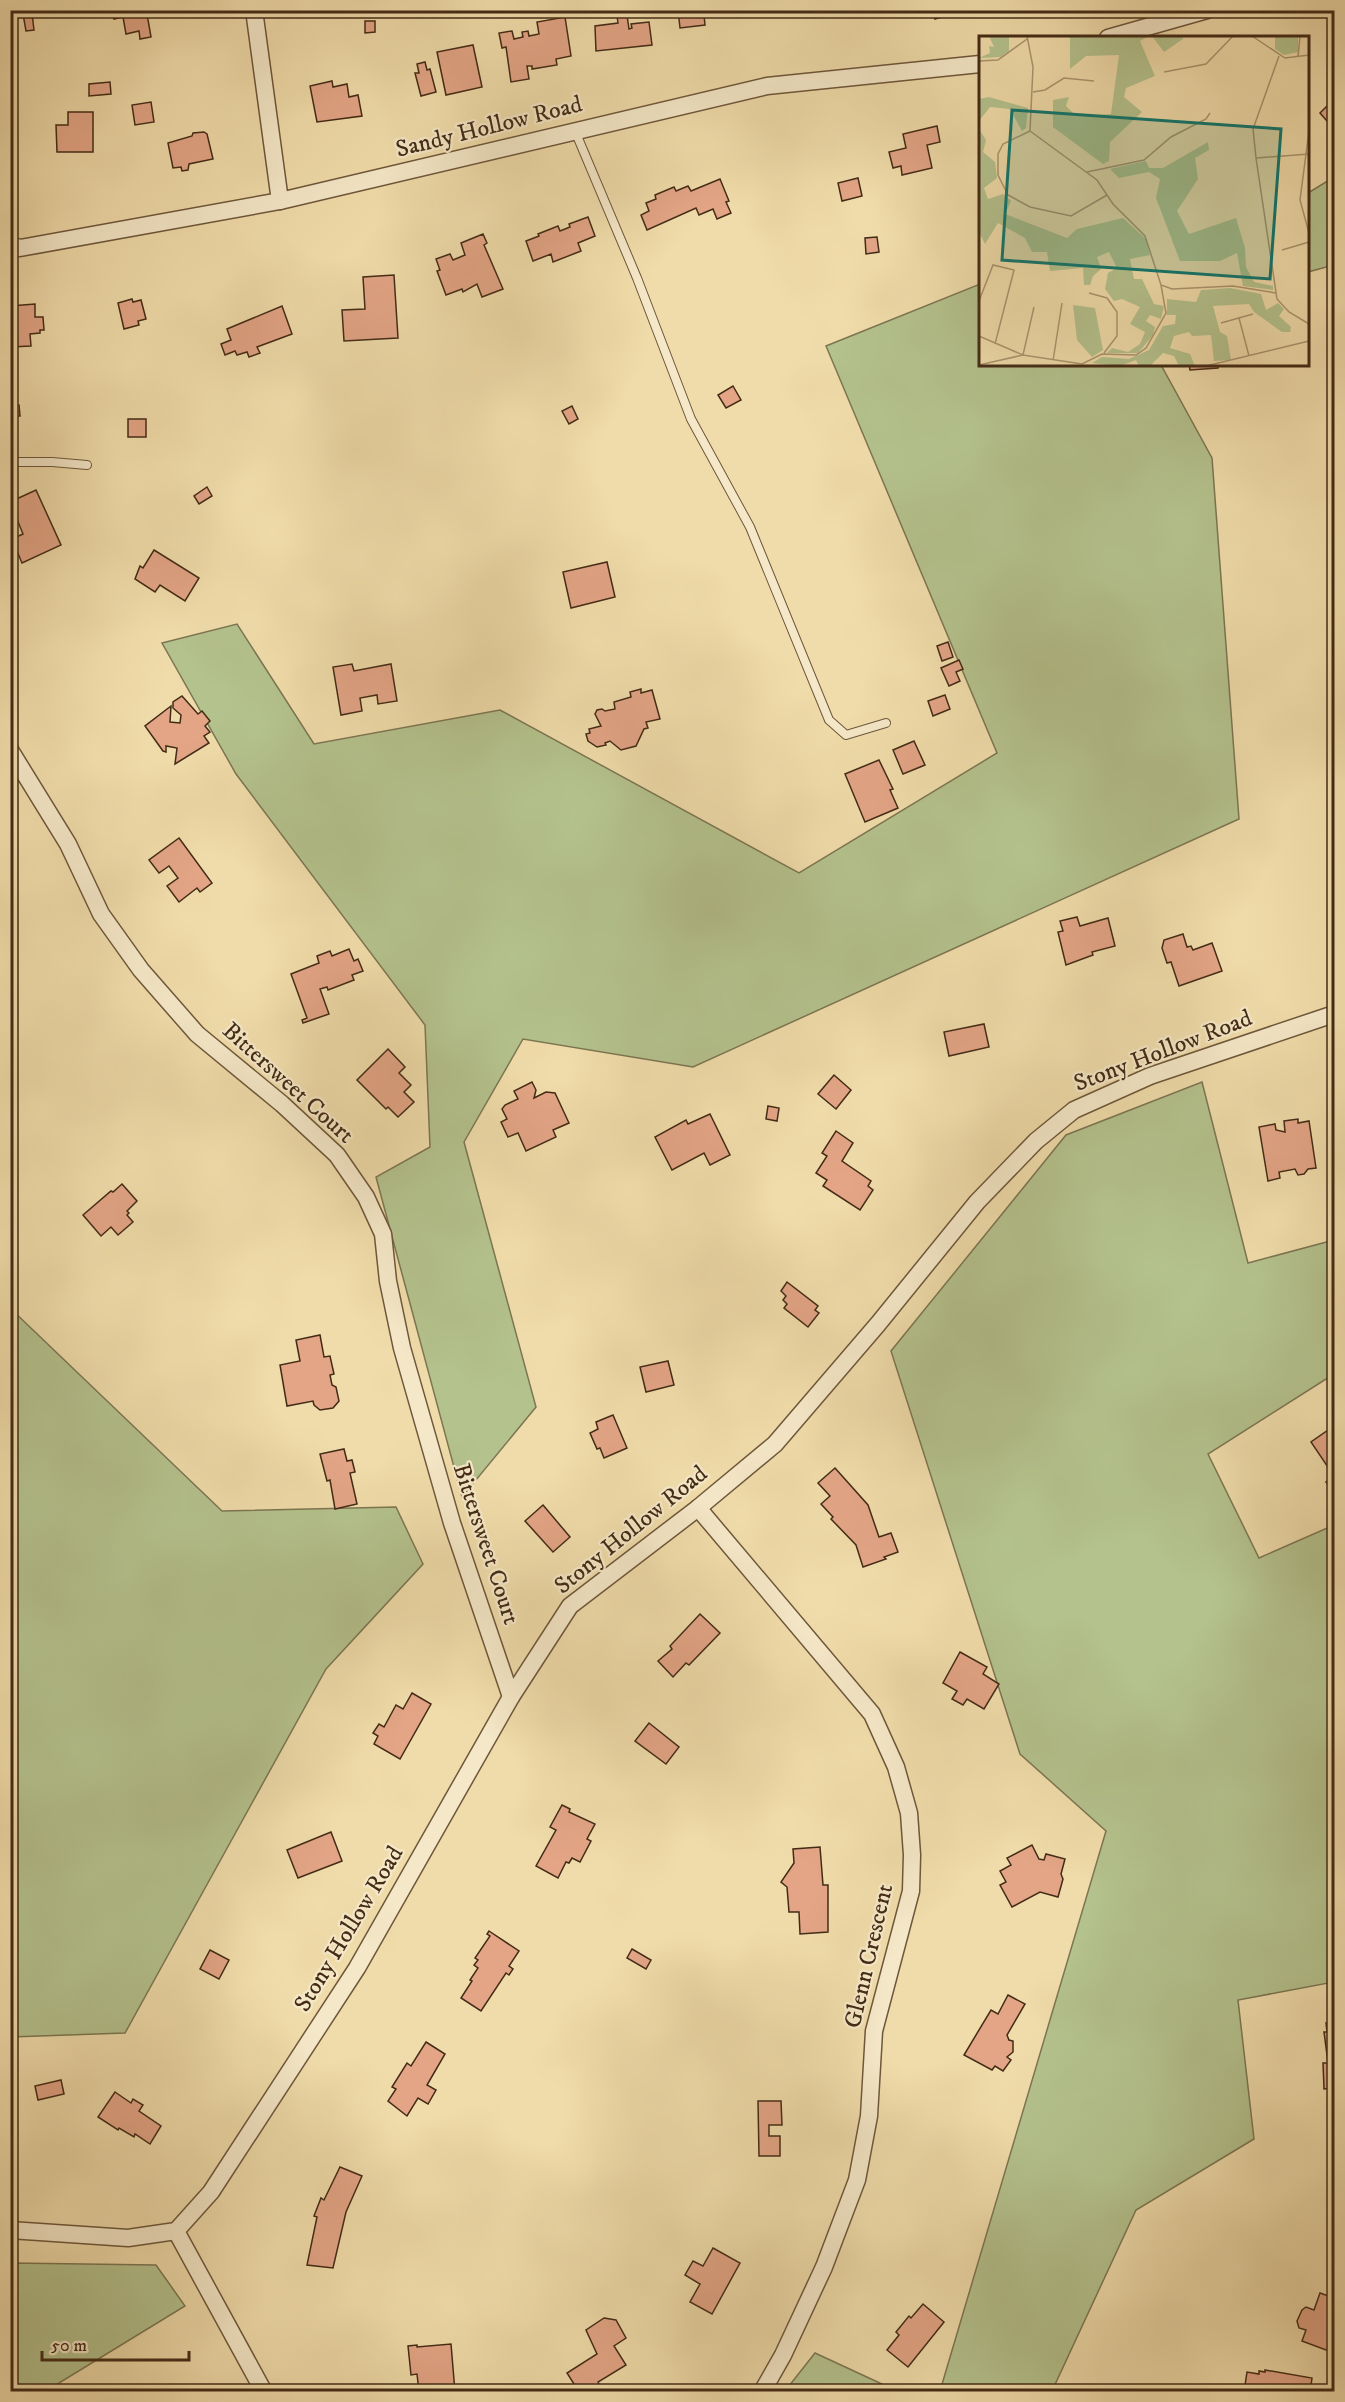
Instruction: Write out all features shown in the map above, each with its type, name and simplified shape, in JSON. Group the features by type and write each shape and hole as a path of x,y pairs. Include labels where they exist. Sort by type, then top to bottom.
{"street":[{"path":"254,10 280,201"},
{"path":"1115,36 1207,10"},
{"name":"Sandy Hollow Road","path":"10,244 20,248 280,201 767,86 979,64"},
{"name":"Bittersweet Court","path":"10,750 68,844 101,914 141,970 197,1034 282,1104 337,1155 366,1197 382,1234 388,1281 402,1348 452,1523 511,1697"},
{"name":"Stony Hollow Road","path":"176,2231 211,2192 357,1968 511,1697 570,1606 698,1508 775,1444 878,1324 977,1202 1036,1141 1074,1110 1150,1076 1335,1014"},
{"name":"Glenn Crescent","path":"698,1508 872,1714 896,1767 909,1813 912,1855 911,1891 874,2031 869,2116 857,2180 824,2267 783,2355 762,2391"},
{"path":"10,2230 128,2238 176,2231 264,2391"}],"lane":[{"path":"575,130 637,278 691,418 750,527 829,720 846,735 886,723"},
{"path":"10,462 87,465"}],"green space":[{"path":"1334,177 1334,265 1309,272 1309,192"},
{"path":"979,284 979,366 1162,366 1212,458 1239,819 693,1067 523,1039 464,1142 536,1407 462,1497 376,1177 430,1147 425,1025 236,774 162,643 237,624 314,744 500,710 799,873 997,753 826,346"},
{"path":"1202,1082 1248,1263 1334,1240 1334,1374 1208,1454 1259,1558 1334,1525 1334,1982 1238,2000 1254,2139 1136,2210 1052,2391 940,2391 1106,1831 1020,1754 891,1351 1066,1135"},
{"path":"10,1308 222,1511 396,1507 423,1564 326,1669 125,2033 11,2037"},
{"path":"11,2263 156,2265 185,2306 46,2391 11,2391"},
{"path":"815,2353 897,2391 785,2391"}],"building":[{"path":"112,10 139,10 140,16 147,14 151,37 140,39 139,31 126,34 123,17 114,19"},
{"path":"308,10 334,10 335,13 308,16"},
{"path":"678,10 712,10 713,14 704,15 705,25 680,28"},
{"path":"933,10 965,10 935,19"},
{"path":"32,13 34,30 26,31 23,14"},
{"path":"627,15 629,29 632,28 631,24 649,22 652,45 596,51 595,26 618,23 617,16"},
{"path":"565,17 571,56 556,59 557,65 532,69 532,66 527,66 529,79 511,82 506,47 502,48 499,33 512,31 514,39 523,37 522,32 528,31 529,36 539,34 537,22"},
{"path":"365,21 375,21 375,32 365,33"},
{"path":"473,45 482,87 446,95 437,52"},
{"path":"425,62 427,70 430,69 436,92 421,96 415,73 419,73 417,64"},
{"path":"332,81 333,87 347,84 349,97 358,95 362,116 317,122 310,86"},
{"path":"110,82 111,94 89,96 89,84"},
{"path":"1334,99 1334,129 1320,113"},
{"path":"151,102 154,122 135,125 132,105"},
{"path":"68,112 93,112 93,152 57,152 56,125 68,125"},
{"path":"937,126 940,142 927,145 932,168 902,175 901,166 893,168 889,152 906,148 903,134"},
{"path":"193,133 207,134 213,159 189,164 188,170 182,171 181,167 173,168 168,143 192,136"},
{"path":"858,178 862,196 842,201 838,183"},
{"path":"720,179 731,213 717,219 713,209 699,215 696,208 647,230 641,215 649,211 646,203 656,199 655,195 674,187 676,191 688,186 691,191"},
{"path":"588,217 595,236 578,243 581,251 553,262 551,254 533,261 526,241 558,226 560,231 570,227 569,224"},
{"path":"483,234 487,243 484,245 503,289 482,297 477,284 463,292 462,289 446,295 437,271 440,270 436,259 450,254 453,260 465,255 461,243"},
{"path":"877,237 879,252 866,254 865,238"},
{"path":"394,275 398,338 344,341 342,310 365,309 363,277"},
{"path":"132,299 133,302 141,300 146,319 138,321 139,325 124,329 118,303"},
{"path":"35,304 35,317 43,317 44,330 30,334 31,346 10,347 10,306"},
{"path":"282,306 292,334 257,347 260,353 249,357 247,352 237,355 235,351 225,355 221,344 231,340 227,329"},
{"path":"1189,366 1218,366 1218,368 1190,370"},
{"path":"733,386 741,400 726,408 718,395"},
{"path":"10,405 19,405 20,416 10,416"},
{"path":"572,406 578,419 569,424 562,411"},
{"path":"128,419 146,419 146,437 128,437"},
{"path":"207,487 212,496 199,504 194,496"},
{"path":"36,490 61,545 22,563 12,539 23,534 10,502"},
{"path":"154,550 199,578 185,601 160,585 155,592 135,579 140,566 143,568"},
{"path":"607,562 615,597 571,608 563,572"},
{"path":"948,642 953,657 942,661 937,646"},
{"path":"959,660 963,669 956,672 960,681 949,686 941,668"},
{"path":"352,664 354,671 391,664 397,701 378,704 377,695 360,698 362,711 341,715 333,667"},
{"path":"641,689 641,693 652,690 660,719 646,722 648,728 644,729 636,746 621,750 610,741 605,743 606,745 597,747 588,741 586,734 590,733 589,729 601,726 595,714 597,710 615,709 614,702 631,697 630,692"},
{"path":"945,695 950,709 933,716 928,701"},
{"path":"182,696 198,714 202,711 210,721 205,726 210,732 204,736 209,743 175,764 177,748 166,746 166,752 163,751 145,726 171,706 170,722 180,723 181,715 173,708 173,702"},
{"path":"914,741 925,765 903,774 893,750"},
{"path":"879,760 893,789 890,790 898,808 865,822 845,774"},
{"path":"179,838 212,883 200,892 197,888 179,902 167,886 178,878 169,866 159,873 149,860"},
{"path":"1077,917 1080,926 1108,918 1115,946 1092,952 1093,955 1066,965 1058,932 1063,931 1060,921"},
{"path":"1183,934 1187,947 1191,946 1193,950 1212,943 1222,971 1179,986 1171,962 1167,963 1162,948 1164,940"},
{"path":"349,949 354,961 358,959 363,971 352,975 354,980 328,990 327,987 320,989 329,1014 303,1023 302,1020 307,1018 291,974 319,963 317,956 330,951 332,956"},
{"path":"984,1024 989,1047 949,1056 944,1032"},
{"path":"388,1049 405,1067 399,1073 411,1085 404,1092 414,1102 398,1117 388,1107 386,1109 357,1080"},
{"path":"834,1075 851,1090 836,1109 818,1094"},
{"path":"532,1082 536,1090 534,1098 546,1092 555,1093 569,1123 553,1130 556,1137 526,1151 518,1133 508,1137 501,1122 507,1119 502,1109 505,1105 518,1099 514,1091"},
{"path":"768,1106 779,1108 777,1121 766,1119"},
{"path":"710,1114 730,1155 710,1165 704,1153 672,1170 655,1137 686,1120 688,1124"},
{"path":"1298,1119 1298,1123 1309,1121 1316,1168 1308,1169 1304,1174 1298,1175 1295,1169 1279,1172 1280,1178 1268,1181 1259,1127 1275,1124 1276,1130 1285,1132 1284,1121"},
{"path":"836,1131 853,1143 842,1161 871,1181 868,1186 873,1190 860,1210 823,1186 827,1180 816,1173 827,1156 822,1153"},
{"path":"122,1184 137,1201 127,1211 129,1213 127,1215 133,1222 118,1235 111,1227 101,1236 83,1215"},
{"path":"787,1282 818,1306 815,1310 819,1313 808,1327 784,1308 787,1304 783,1300 786,1296 781,1291"},
{"path":"320,1335 324,1357 330,1356 334,1374 330,1375 332,1385 336,1387 339,1401 333,1408 320,1410 313,1401 287,1406 280,1365 300,1361 296,1340"},
{"path":"668,1361 674,1385 646,1392 640,1367"},
{"path":"613,1415 627,1448 604,1458 590,1433 598,1429 596,1422"},
{"path":"1334,1426 1334,1476 1311,1442"},
{"path":"344,1449 347,1461 352,1460 355,1472 350,1473 357,1504 335,1509 330,1480 327,1481 320,1454"},
{"path":"835,1468 868,1505 879,1537 891,1533 898,1552 863,1567 856,1545 831,1519 833,1517 821,1504 830,1496 818,1483"},
{"path":"1334,1476 1334,1494 1326,1482"},
{"path":"543,1505 570,1537 553,1552 525,1521"},
{"path":"700,1614 720,1633 689,1665 686,1663 673,1677 658,1661 672,1649 670,1646"},
{"path":"960,1652 987,1667 983,1674 999,1684 984,1709 967,1699 963,1705 952,1699 957,1691 943,1683"},
{"path":"412,1693 431,1704 400,1759 374,1744 378,1736 373,1733 379,1724 384,1727 396,1705 403,1709"},
{"path":"649,1723 679,1747 666,1764 635,1741"},
{"path":"562,1805 570,1809 569,1812 595,1824 587,1839 591,1841 580,1862 572,1858 569,1863 566,1862 558,1878 536,1866 556,1830 550,1827"},
{"path":"331,1832 342,1861 298,1878 287,1850"},
{"path":"1032,1845 1039,1859 1044,1860 1046,1854 1065,1859 1058,1897 1040,1892 1012,1907 1000,1885 1006,1882 1000,1871 1011,1865 1007,1858"},
{"path":"820,1847 823,1885 828,1885 828,1932 800,1934 799,1912 789,1912 787,1887 781,1882 794,1863 793,1849"},
{"path":"489,1931 519,1951 509,1966 513,1969 509,1975 506,1973 481,2011 461,1998 478,1968 474,1965 478,1960 475,1958 490,1936 487,1934"},
{"path":"632,1949 651,1960 646,1969 627,1958"},
{"path":"210,1950 229,1960 219,1979 200,1969"},
{"path":"1008,1995 1025,2004 1007,2035 1009,2040 1013,2041 1013,2052 1007,2057 1011,2060 1003,2071 995,2066 992,2070 964,2055 991,2010 998,2014"},
{"path":"1334,2022 1334,2088 1324,2089 1323,2063 1328,2063 1324,2032 1327,2032 1326,2023"},
{"path":"426,2042 445,2054 427,2085 436,2090 428,2104 418,2098 407,2116 388,2101 396,2089 392,2087 407,2063 411,2066"},
{"path":"61,2080 64,2094 38,2100 35,2086"},
{"path":"115,2092 131,2103 133,2099 143,2105 139,2111 161,2126 150,2144 135,2134 134,2137 119,2128 118,2130 98,2117"},
{"path":"758,2101 781,2101 782,2125 769,2125 769,2136 780,2136 780,2156 759,2156"},
{"path":"340,2167 362,2176 346,2212 333,2268 307,2265 317,2217 314,2216 321,2198 324,2200"},
{"path":"713,2248 740,2263 712,2314 690,2302 700,2284 685,2275 693,2261 703,2266"},
{"path":"1320,2293 1334,2298 1334,2353 1302,2341 1306,2330 1299,2328 1297,2321 1306,2307 1314,2310"},
{"path":"923,2304 944,2322 908,2367 887,2350 899,2335 896,2332"},
{"path":"604,2318 616,2320 626,2338 614,2346 626,2365 598,2382 603,2392 579,2392 567,2373 597,2354 586,2330"},
{"path":"451,2344 455,2392 419,2392 417,2374 411,2375 408,2346"},
{"path":"1265,2370 1312,2378 1310,2392 1244,2392 1247,2372 1259,2374 1259,2371 1265,2372"}]}
